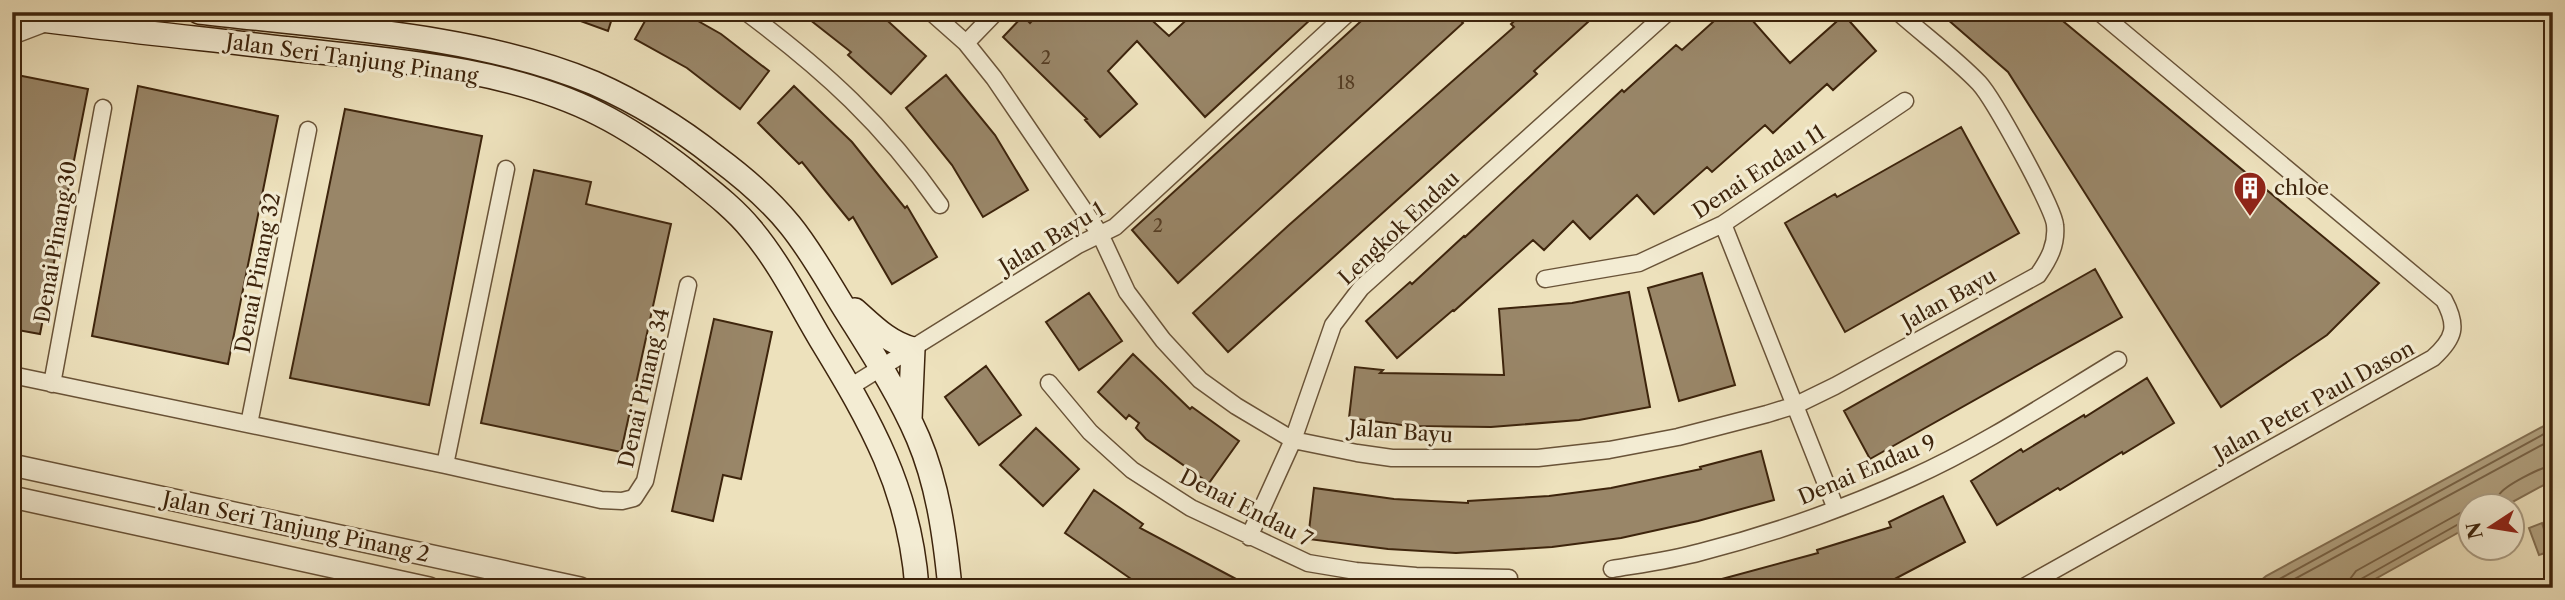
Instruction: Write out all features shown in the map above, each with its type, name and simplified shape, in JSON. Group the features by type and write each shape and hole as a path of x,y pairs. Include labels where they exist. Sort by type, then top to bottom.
{"main road":[{"name":"Jalan Seri Tanjung Pinang","path":"199,12 415,37 498,54 592,83 637,103 680,129 748,182 790,225 881,368 910,422 930,475 940,516 950,588"},
{"name":"Jalan Seri Tanjung Pinang","path":"12,16 412,62 483,76 546,93 598,113 636,135 715,194 751,229 850,387 894,477 907,519 917,588"},
{"path":"833,290 884,336 913,349 910,422"}],"street":[{"path":"746,12 800,52 856,103 910,163 940,205"},
{"name":"Jalan Bayu","path":"930,12 966,43 994,78 1100,234 1126,292 1163,340 1200,380 1236,406 1293,440 1392,458 1538,458 1609,450 1678,437 1768,414 1796,405 2038,275 2051,257 2055,241 2056,222 2046,196 1981,85 1898,12"},
{"path":"966,43 996,12"},
{"name":"Jalan Bayu 1","path":"850,387 1078,244 1115,227 1349,12"},
{"name":"Lengkok Endau","path":"1249,537 1293,440 1334,325 1361,288 1668,12"},
{"name":"Jalan Peter Paul Dason","path":"2022,588 2433,358 2444,349 2453,334 2452,315 2444,300 2099,12"},
{"path":"12,36 51,21"},
{"name":"Denai Endau 11","path":"1545,279 1639,262 1723,224 1905,101"},
{"name":"Denai Pinang 30","path":"52,384 103,108"},
{"name":"Denai Pinang 32","path":"249,424 308,130"},
{"path":"12,375 444,465 506,169"},
{"path":"1723,224 1836,509"},
{"name":"Denai Pinang 34","path":"444,465 601,500 622,501 634,498 645,481 688,285"},
{"name":"Denai Endau 9","path":"1612,569 1698,553 1836,509 1913,478 1987,439 2118,360"},
{"name":"Denai Endau 7","path":"1049,383 1090,432 1132,470 1191,508 1308,564 1416,576 1509,578"},
{"name":"Jalan Seri Tanjung Pinang 2","path":"12,465 580,588"},
{"name":"Jalan Seri Tanjung Pinang 2","path":"12,498 429,588"}],"water":[{"path":"2553,421 2553,480 2526,495 2526,491 2456,491 2456,534 2359,588 2252,588 2266,576"},
{"path":"2542,523 2551,551 2539,555 2529,528"}],"building":[{"path":"614,12 608,31 561,14"},
{"path":"650,12 682,12 721,34 769,71 740,109 687,68 635,39"},
{"path":"800,12 878,12 926,56 891,94 848,55 851,52"},
{"path":"1040,12 1143,12 1169,36 1195,12 1303,12 1310,20 1205,117 1137,41 1108,71 1137,104 1100,137 1085,120 1087,119 1003,37 1023,16 1030,23"},
{"path":"1371,12 1453,12 1463,23 1178,283 1132,230"},
{"path":"1524,12 1599,12 1534,71 1537,74 1228,352 1193,313 1514,27 1511,24"},
{"path":"1724,12 1745,12 1790,63 1844,15 1876,51 1833,90 1827,84 1773,133 1765,125 1712,172 1707,167 1654,214 1637,195 1590,239 1573,221 1544,250 1533,240 1397,358 1366,321 1465,237 1622,90 1624,92 1676,45 1682,50"},
{"path":"1939,12 2052,12 2379,283 2327,335 2221,407 2008,72"},
{"path":"12,74 88,89 40,334 12,329"},
{"path":"946,75 995,135 1028,190 983,217 952,165 906,108"},
{"path":"138,86 278,116 228,364 92,336"},
{"path":"794,86 852,142 905,208 907,206 937,257 892,284 853,217 849,220 802,162 799,164 758,123"},
{"path":"345,109 482,136 429,405 290,378"},
{"path":"1961,127 2019,233 1845,332 1785,223"},
{"path":"534,170 591,182 586,204 671,224 621,452 481,423"},
{"path":"2095,269 2122,317 1870,459 1844,411"},
{"path":"1702,273 1735,385 1679,401 1648,288"},
{"path":"1629,292 1650,407 1579,420 1491,427 1409,426 1349,418 1355,367 1383,370 1380,373 1504,375 1499,309 1572,303"},
{"path":"1089,293 1122,341 1079,370 1046,322"},
{"path":"714,319 772,332 741,479 723,475 713,521 672,511"},
{"path":"1133,354 1190,409 1192,407 1239,441 1209,483 1146,439 1136,428 1139,423 1129,415 1126,419 1098,392"},
{"path":"986,366 1021,415 979,445 945,397"},
{"path":"2147,378 2174,423 1997,525 1971,481 2021,449 2023,452"},
{"path":"1036,428 1079,469 1043,506 1000,465"},
{"path":"1761,451 1774,500 1621,538 1552,547 1456,553 1388,549 1308,539 1314,488 1394,499 1468,503 1611,488 1701,469 1700,467"},
{"path":"1094,490 1143,524 1140,528 1253,588 1142,588 1133,583 1134,581 1065,533"},
{"path":"1943,496 1965,542 1889,582 1870,588 1708,588 1707,583 1818,553 1817,550 1891,527 1889,522"}],"place":[{"name":"chloe","path":"2250,218"}]}
